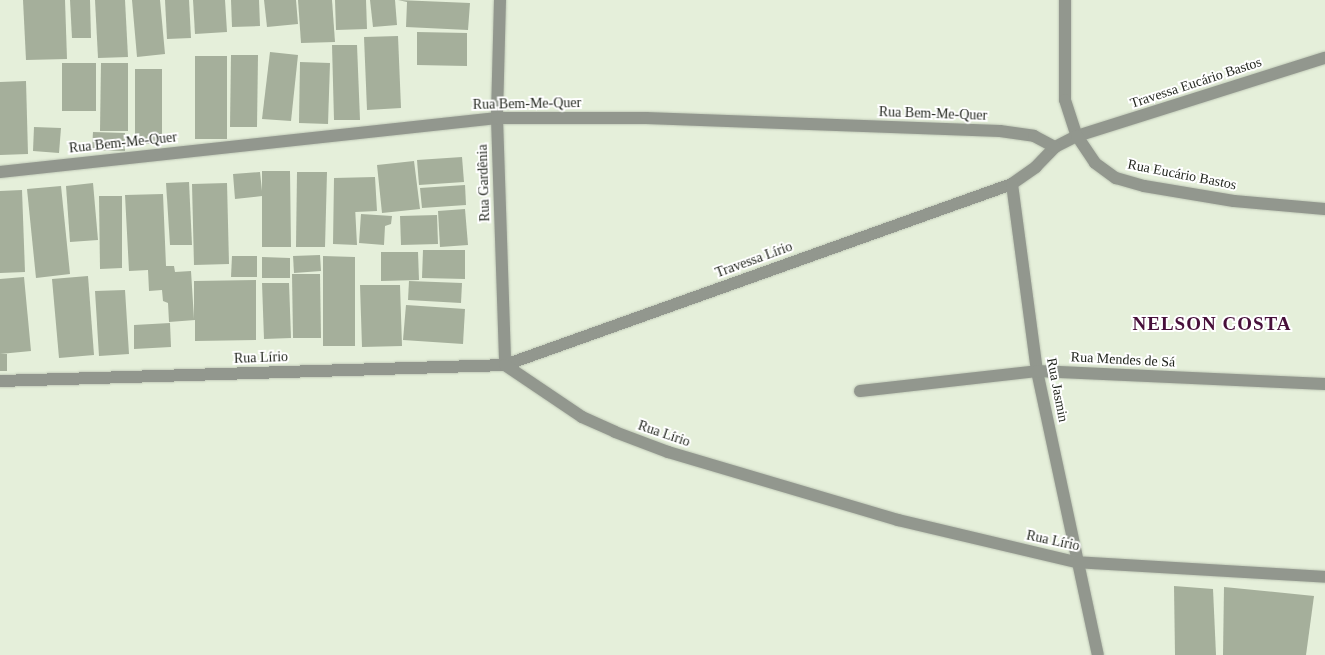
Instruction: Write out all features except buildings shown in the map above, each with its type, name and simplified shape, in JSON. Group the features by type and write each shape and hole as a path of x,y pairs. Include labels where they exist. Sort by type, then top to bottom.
{"street":[{"name":"Rua Gardênia","path":"500,0 497,118 505,365"},
{"path":"1012,184 1036,167 1054,147 1077,136 1066,100 1065,0"},
{"name":"Travessa Eucário Bastos","path":"1077,136 1325,58"},
{"name":"Rua Bem-Me-Quer","path":"0,172 497,118 646,118 1000,131 1034,136 1054,147"},
{"name":"Rua Eucário Bastos","path":"1077,136 1095,163 1116,178 1180,193 1325,209"},
{"name":"Travessa Lírio","path":"505,365 1012,184"},
{"name":"Rua Jasmin","path":"1012,184 1037,371 1076,562 1098,655"},
{"name":"Rua Lírio","path":"0,381 505,365 582,417 668,452 898,520 1076,562 1325,577"},
{"name":"Rua Mendes de Sá","path":"860,391 1037,371 1325,384"}],"district":[{"name":"NELSON COSTA","path":"1212,324"}]}
